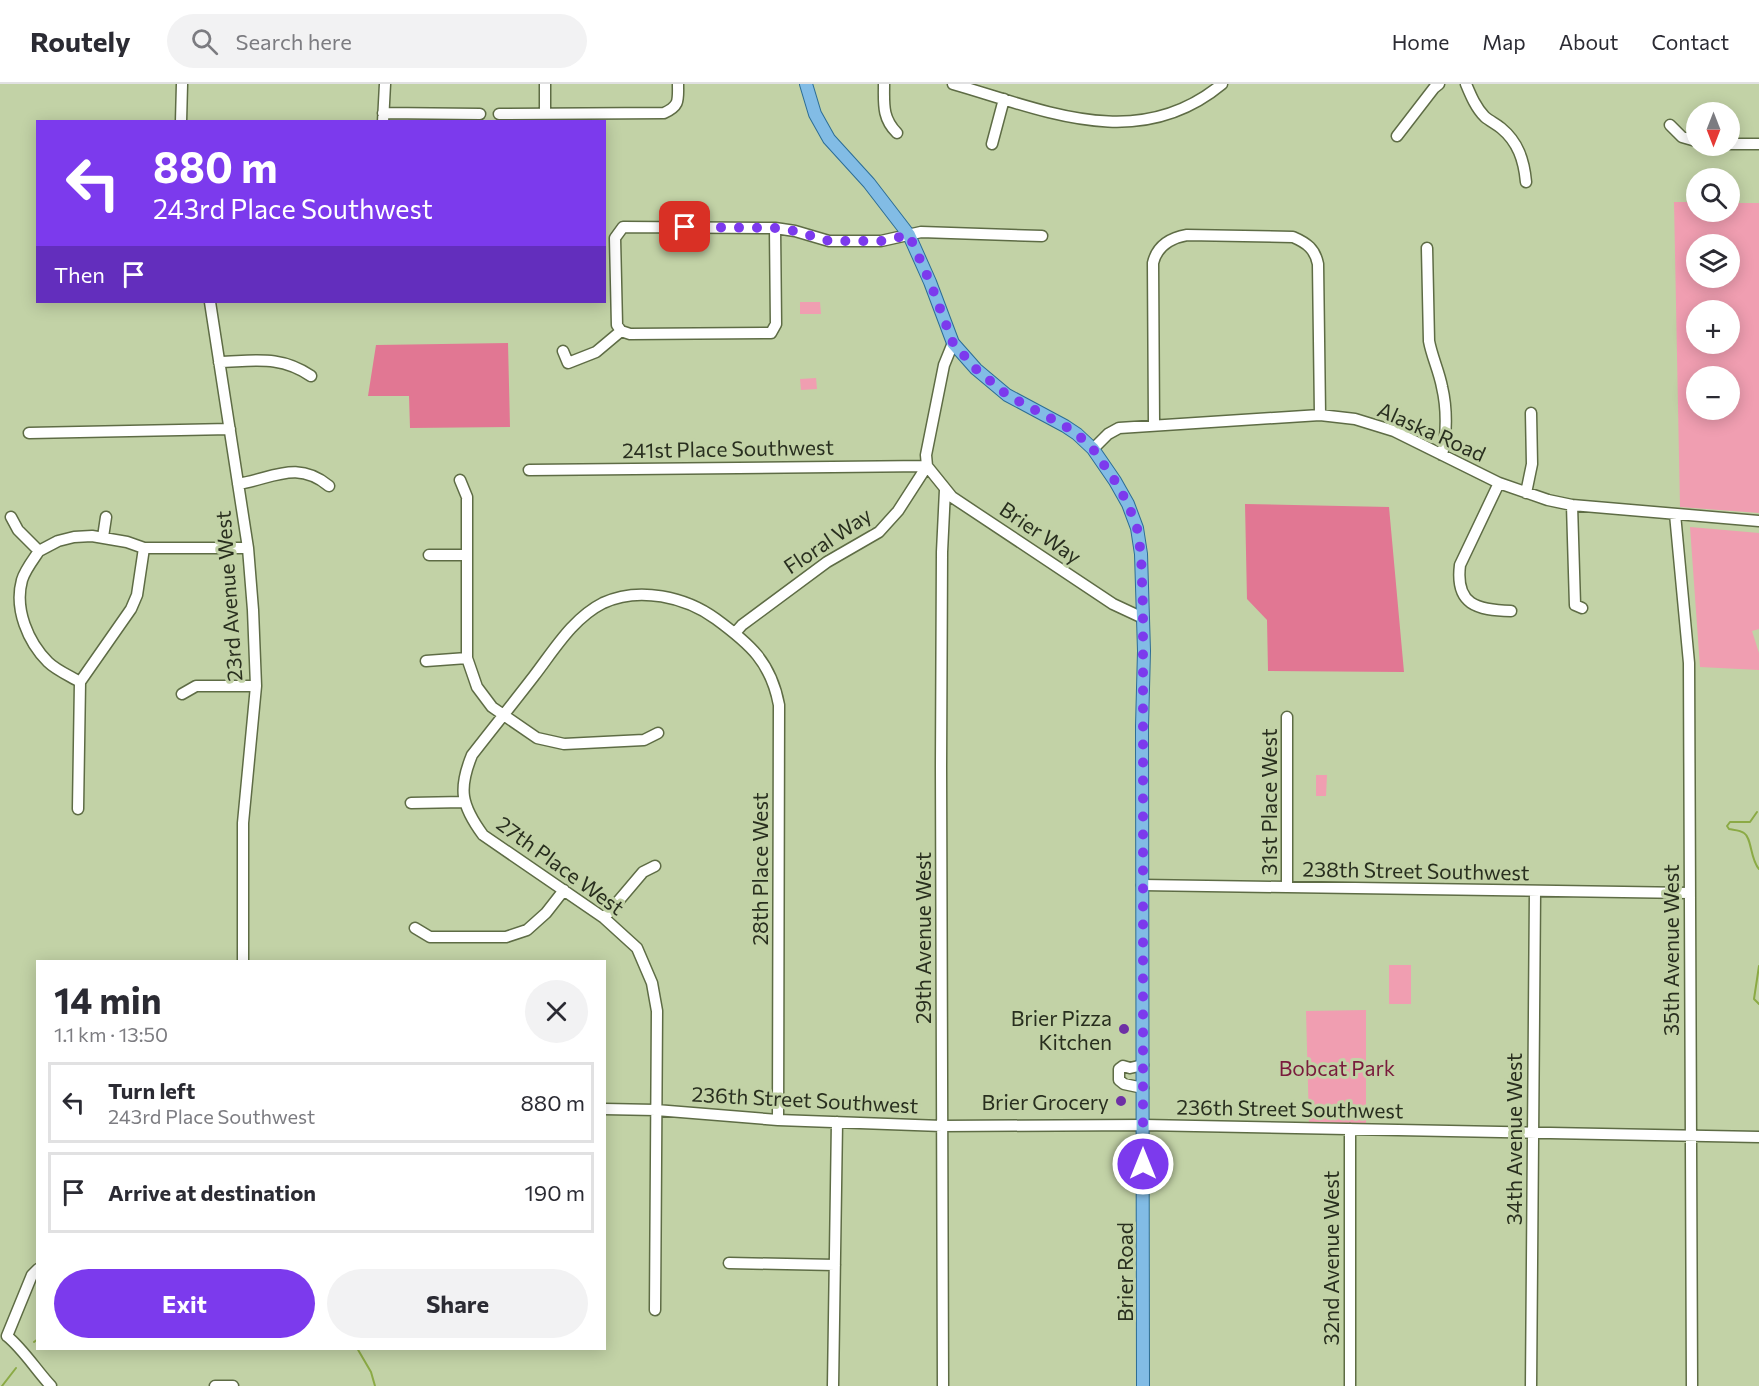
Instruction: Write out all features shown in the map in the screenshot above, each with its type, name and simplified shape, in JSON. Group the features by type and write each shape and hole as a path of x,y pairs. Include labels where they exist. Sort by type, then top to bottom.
{"main road":[{"name":"Brier Road","path":"806,84 815,114 825,132 869,183 909,235 953,343 976,369 1007,395 1065,426 1093,449 1121,491 1137,528 1141,554 1143,618 1143,1386"}],"street":[{"path":"181,120 182,84"},
{"path":"385,84 383,117 480,114"},
{"path":"545,84 545,114"},
{"path":"499,114 664,113 673,108 678,101 678,84"},
{"path":"884,84 883,110 888,124 897,133"},
{"path":"953,84 1080,119 1121,123 1165,116 1191,105 1222,84"},
{"path":"1397,136 1439,84"},
{"path":"1466,84 1473,101 1484,116 1511,137 1525,165 1526,182"},
{"path":"992,144 1004,99"},
{"path":"1670,124 1686,138"},
{"path":"1740,144 1759,144"},
{"path":"775,228 776,324 771,333 630,333 621,331 616,325 615,238 623,226 775,228 829,241 881,241 921,232 1042,236"},
{"path":"1154,424 1153,263 1160,248 1170,240 1187,235 1293,237 1312,248 1318,264 1320,415"},
{"path":"1427,248 1429,341 1446,409 1442,455"},
{"name":"23rd Avenue West","path":"210,303 248,548 253,610 256,686 243,823 243,960"},
{"path":"563,351 568,363 596,352 621,331"},
{"path":"927,466 926,454 944,365 953,343"},
{"path":"219,362 272,360 289,363 311,376"},
{"path":"1526,493 1532,464 1532,413"},
{"name":"Alaska Road","path":"1093,449 1108,434 1119,428 1320,415 1355,419 1394,431 1499,483 1548,500 1572,505 1759,521"},
{"path":"29,433 230,429"},
{"name":"241st Place Southwest","path":"529,470 927,466"},
{"name":"Brier Way","path":"927,466 952,497 1113,604 1143,618"},
{"name":"Floral Way","path":"735,633 742,625 827,562 879,532 898,511 927,466"},
{"path":"238,484 261,480 288,471 308,472 319,477 329,486"},
{"path":"460,480 467,497 468,658 477,687 492,707 537,738 564,744 644,740 658,733"},
{"path":"1499,483 1460,565 1459,578 1461,590 1469,603 1487,610 1511,611"},
{"name":"29th Avenue West","path":"943,1386 941,767 942,552 945,490"},
{"path":"1572,505 1573,586 1575,605 1582,608"},
{"name":"35th Avenue West","path":"1675,514 1689,663 1692,1386"},
{"path":"12,517 18,530 39,551"},
{"path":"103,537 106,517"},
{"path":"80,682 50,663 35,647 26,630 20,596 23,579 39,551 58,541 74,537 103,537 144,548 248,548"},
{"path":"78,809 80,682 131,609 137,595 144,548"},
{"path":"429,555 467,555"},
{"name":"27th Place West","path":"655,1310 657,1011 652,983 637,948 604,918 483,835 472,820 464,802 463,776 472,754 575,623 603,603 632,596 655,596 680,600 712,617 735,633"},
{"name":"28th Place West","path":"735,633 760,657 768,669 775,684 779,705 778,1120"},
{"path":"426,661 468,658"},
{"path":"182,694 196,686 256,686"},
{"name":"31st Place West","path":"1287,717 1287,886"},
{"path":"411,803 464,802"},
{"path":"604,918 643,872 655,866"},
{"name":"238th Street Southwest","path":"1142,885 1689,893"},
{"path":"415,928 430,937 506,937 527,930 546,913 564,890"},
{"name":"34th Avenue West","path":"1531,1386 1535,892"},
{"path":"1143,1065 1130,1068 1123,1066 1119,1069 1119,1080 1124,1084 1143,1088"},
{"name":"236th Street Southwest","path":"606,1109 656,1110 778,1120 942,1126 1144,1125 1759,1137"},
{"path":"833,1386 837,1122"},
{"name":"32nd Avenue West","path":"1350,1129 1350,1386"},
{"path":"729,1263 835,1265"},
{"path":"36,1271 32,1275 4,1336 19,1346 34,1368 51,1386"},
{"path":"215,1386 233,1386"}],"green space":[{"path":"1674,202 1686,202 1686,222 1740,222 1740,203 1759,203 1759,513 1680,507"},
{"path":"800,302 820,302 821,314 800,314"},
{"path":"816,378 817,389 801,390 800,379"},
{"path":"1690,527 1759,533 1759,629 1752,631 1759,653 1759,670 1700,667"},
{"path":"1316,775 1327,775 1326,796 1316,796"},
{"path":"1389,965 1411,965 1411,1004 1389,1004"},
{"name":"Bobcat Park","path":"1366,1010 1366,1123 1309,1123 1306,1011"}],"shaded area":[{"path":"508,343 510,427 410,428 409,396 368,396 376,345"},
{"path":"1245,504 1389,507 1404,672 1268,671 1267,620 1247,599"}],"waterway":[{"path":"1757,812 1750,822 1730,822 1727,826 1747,836 1759,869"},
{"path":"1759,966 1754,999 1759,1004"},
{"path":"358,1350 371,1372 375,1386"},
{"path":"2,1386 16,1368"}],"place":[{"name":"Brier Pizza Kitchen","path":"1124,1029"},
{"name":"Brier Grocery","path":"1121,1101"}],"route":[{"path":"685,227 775,228 829,241 881,241 909,235 953,343 976,369 1007,395 1077,434 1093,449 1128,504 1137,528 1141,554 1143,609 1143,1164"}]}
